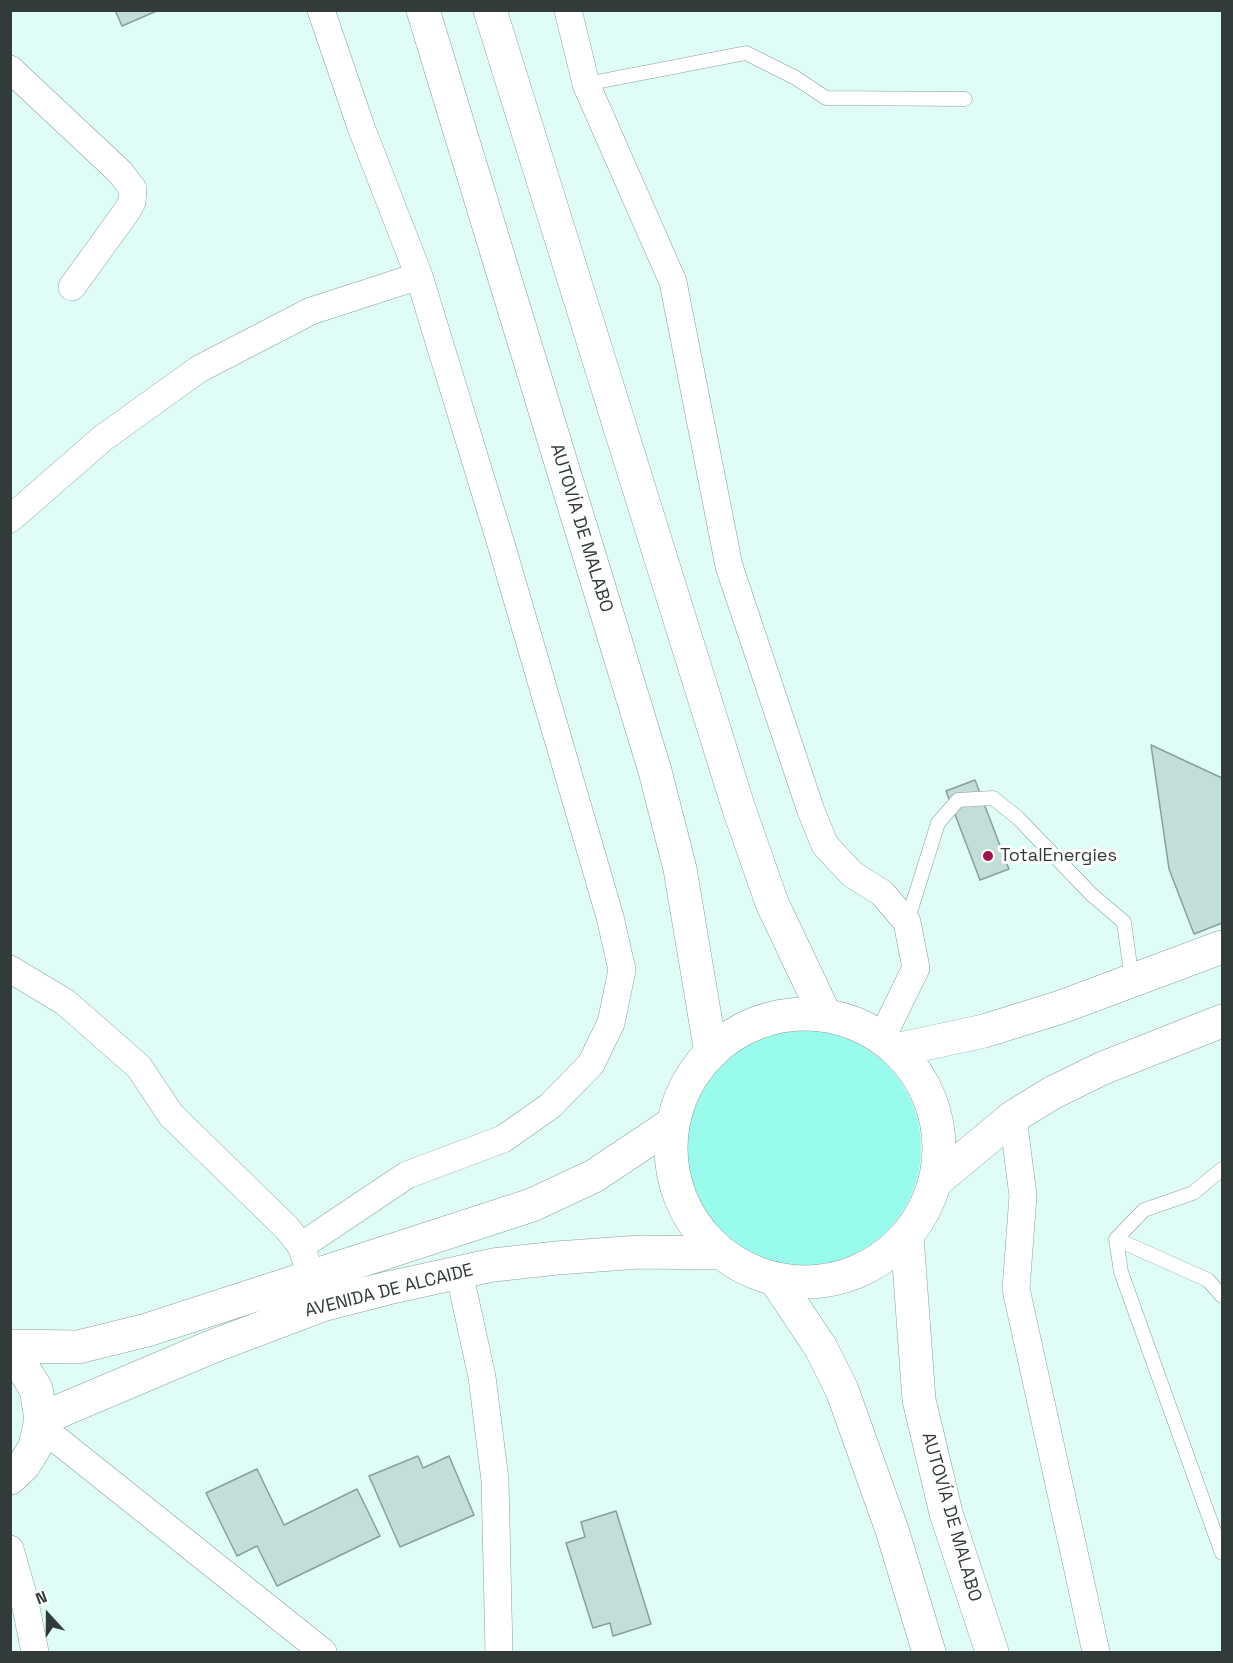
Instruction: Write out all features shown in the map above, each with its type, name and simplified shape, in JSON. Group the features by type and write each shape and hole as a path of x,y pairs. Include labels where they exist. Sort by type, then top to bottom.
{"main road":[{"name":"AUTOVÍA DE MALABO","path":"423,10 655,771 680,869 711,1053"},
{"path":"490,10 738,806 772,903 825,1015"},
{"path":"889,1044 984,1031 1133,982 1222,947"},
{"path":"804,1014 825,1015 864,1027 889,1044 912,1066 932,1101 940,1141 936,1182 919,1220 906,1236 875,1263 837,1279 795,1282 775,1279 746,1269 720,1253 698,1231 682,1204 671,1165 672,1124 686,1085 711,1053 735,1034 763,1020 804,1014"},
{"path":"936,1182 1013,1117 1052,1093 1103,1068 1222,1021"},
{"name":"AVENIDA DE ALCAIDE","path":"41,1423 211,1347 316,1291 565,1192 672,1124"},
{"name":"AUTOVÍA DE MALABO","path":"906,1236 919,1400 946,1513 992,1653"},
{"name":"AVENIDA DE ALCAIDE","path":"10,1346 78,1347 316,1291 525,1261 640,1252 720,1253"},
{"path":"775,1279 821,1348 842,1390 885,1509 929,1653"},
{"path":"10,1356 20,1363 36,1389 41,1423 30,1456 10,1478"}],"street":[{"path":"301,1246 407,1175 502,1139 550,1106 591,1064 611,1023 622,970 610,917 508,567 419,276 362,127 321,10"},
{"path":"568,10 586,84 673,282 729,566 811,811 825,845 852,874 882,893 907,922 916,968 889,1044"},
{"path":"10,69 120,172 134,189 132,202 127,211 72,287"},
{"path":"10,519 103,438 200,369 311,311 419,276"},
{"path":"10,969 65,1002 139,1067 171,1115 287,1228 301,1246 316,1291"},
{"path":"1013,1117 1023,1196 1016,1289 1096,1653"},
{"path":"459,1272 482,1377 495,1480 499,1653"},
{"path":"41,1423 323,1653"},
{"path":"10,1549 24,1598 35,1653"}],"lane":[{"path":"586,84 746,53 796,78 826,98 966,99"},
{"path":"907,922 938,823 958,800 993,798 1018,818 1092,895 1124,922 1133,982"},
{"path":"1116,1239 1144,1210 1193,1193 1222,1169"},
{"path":"1116,1239 1208,1280 1222,1296"},
{"path":"1116,1239 1121,1272 1222,1552"}],"green space":[{"path":"791,1030 815,1030 837,1035 859,1044 887,1064 901,1082 912,1103 919,1125 921,1148 919,1171 912,1193 901,1214 887,1232 859,1252 837,1261 815,1266 791,1266 769,1261 747,1252 719,1232 699,1204 690,1182 685,1160 685,1136 690,1114 699,1092 719,1064 747,1044 769,1035"}],"building":[{"path":"115,10 159,10 122,26"},
{"path":"1151,745 1222,778 1222,923 1194,934 1169,869"},
{"path":"975,780 1009,869 980,880 946,791"},
{"path":"418,1456 423,1468 449,1456 474,1515 400,1547 369,1476"},
{"path":"257,1469 284,1525 357,1489 380,1536 277,1586 257,1546 237,1556 206,1493"},
{"path":"616,1511 651,1624 613,1636 610,1623 593,1628 566,1543 585,1537 581,1522"}],"place":[{"name":"TotalEnergies","path":"988,856"}]}
